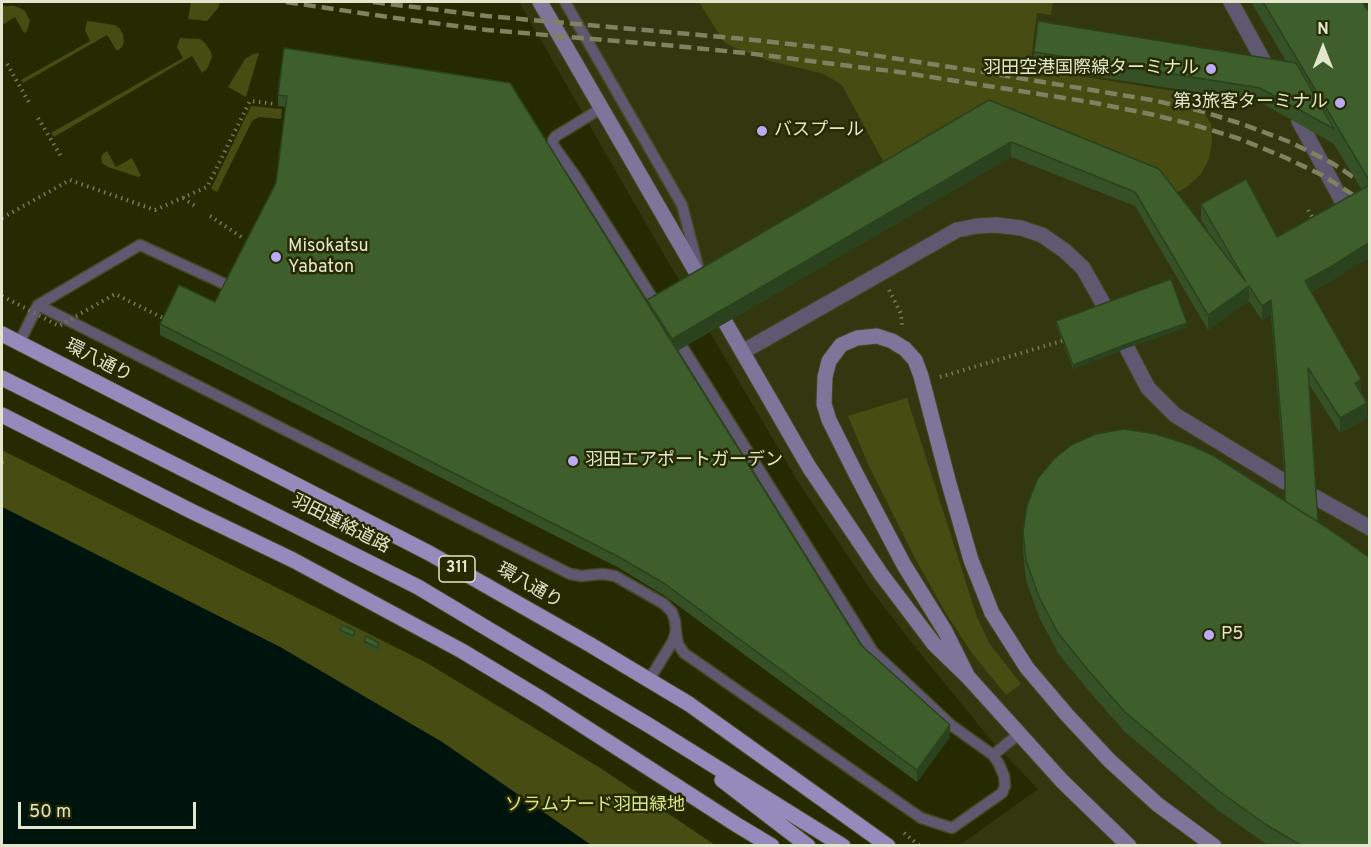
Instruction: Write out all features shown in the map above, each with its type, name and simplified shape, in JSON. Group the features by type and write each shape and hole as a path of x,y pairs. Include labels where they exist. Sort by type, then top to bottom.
{"main road":[{"name":"環八通り","path":"2,334 429,553 589,644 689,704 888,846"},
{"name":"羽田連絡道路","path":"2,378 418,587 650,726"},
{"path":"2,415 293,560 462,651 772,846"},
{"path":"650,726 808,846"},
{"path":"650,726 843,846"}],"street":[{"path":"540,2 744,351 809,467 875,566 934,644 968,677 1062,781 1129,846"},
{"path":"1231,2 1270,73"},
{"path":"1299,121 1348,212"},
{"path":"744,351 957,230 977,226 996,225 1021,228 1042,235 1065,250 1083,268 1105,307"},
{"path":"968,677 945,631 904,565 860,482 824,404 825,377 830,361 841,345 857,338 877,336 892,341 905,348 915,360 968,549 992,613 1027,668 1067,716 1110,761 1157,804 1214,846"},
{"path":"1127,348 1148,388 1175,415 1285,482"},
{"path":"1315,497 1370,528"}],"lane":[{"path":"565,2 682,205 701,279"},
{"path":"602,108 556,136 553,146 576,177 658,308"},
{"path":"19,343 38,305 140,245 229,286"},
{"path":"38,305 570,574 615,576 663,604 672,612 678,644 684,654 921,818 951,828 1002,793 1005,786 1004,776 999,764 993,755 951,725 873,651 683,348"},
{"path":"649,680 673,641 676,631"},
{"path":"993,755 1019,734"}],"path":[{"path":"7,64 30,104"},
{"path":"2,218 70,180 155,210 207,187 250,101 276,104"},
{"path":"38,118 62,158"},
{"path":"183,198 195,206"},
{"path":"1308,210 1319,228"},
{"path":"210,216 243,237"},
{"path":"881,273 901,314 905,348"},
{"path":"2,296 59,326 115,294 168,320"},
{"path":"922,382 1062,341"},
{"path":"2,463 7,466"}],"shaded area":[{"path":"519,2 1369,2 1369,845 960,845 1038,789 990,739 916,648 871,590 800,485"},
{"path":"2,507 280,647 442,742 591,845 2,845"}],"green space":[{"path":"191,2 220,2 207,21 188,19"},
{"path":"699,2 1053,2 1051,15 1037,13 1030,68 1192,94 1211,124 1212,140 1209,159 1201,174 1188,186 1171,196 988,112 888,170 842,85 824,74 770,61 724,42"},
{"path":"2,6 14,6 25,11 30,21 27,31 24,33 15,17 2,25"},
{"path":"87,21 115,25 123,34 122,47 117,51 107,35 23,83 21,80 90,41 85,30"},
{"path":"180,38 200,39 211,52 212,57 207,69 202,73 192,56 54,137 51,133 183,58 177,47"},
{"path":"259,53 246,97 228,87 245,59"},
{"path":"251,106 282,109 281,119 259,117 252,121 217,192 211,189"},
{"path":"107,151 116,167 132,158 141,176 108,167 102,163 101,158"},
{"path":"907,398 977,617 989,643 1021,684 1006,695 972,653 947,615 916,560 868,464 848,416"},
{"name":"ソラムナード羽田緑地","path":"2,450 427,663 602,769 715,845 591,845 442,742 280,647 2,507"}],"building":[{"name":"第3旅客ターミナル","path":"1263,2 1362,2 1370,13 1370,182"},
{"path":"1038,21 1296,63 1334,129 1260,88 1034,52"},
{"name":"羽田エアポートガーデン","path":"284,48 510,83 861,645 950,725 917,770 665,584 619,557 160,324 179,285 215,302 276,183 287,96 278,95"},
{"path":"989,100 1159,169 1246,282 1201,204 1246,179 1277,237 1368,186 1370,188 1370,242 1305,281 1361,379 1355,383 1367,403 1340,418 1308,368 1318,522 1285,501 1285,467 1271,300 1262,306 1249,286 1208,315 1135,192 1011,142 672,339 647,300"},
{"path":"1171,279 1187,323 1073,365 1056,321"},
{"name":"P5","path":"1124,429 1156,434 1214,456 1326,527 1370,558 1370,846 1302,846 1265,824 1219,791 1125,712 1058,633 1039,597 1026,560 1023,531 1027,505 1038,478 1054,459 1071,445 1096,434"},
{"path":"342,625 355,631 353,636 340,630"},
{"path":"366,636 379,643 377,648 364,641"}],"railway":[{"path":"286,2 487,30 746,53 899,72 1090,102 1150,114 1240,139 1322,175 1370,206"},
{"path":"373,2 487,16 826,48 1152,100 1201,111 1290,142 1332,163 1370,188"}],"place":[{"name":"羽田空港国際線ターミナル","path":"1211,69"},
{"name":"第3旅客ターミナル","path":"1340,103"},
{"name":"バスプール","path":"762,131"},
{"name":"Misokatsu Yabaton","path":"276,257"},
{"name":"羽田エアポートガーデン","path":"573,461"},
{"name":"P5","path":"1209,635"}]}
